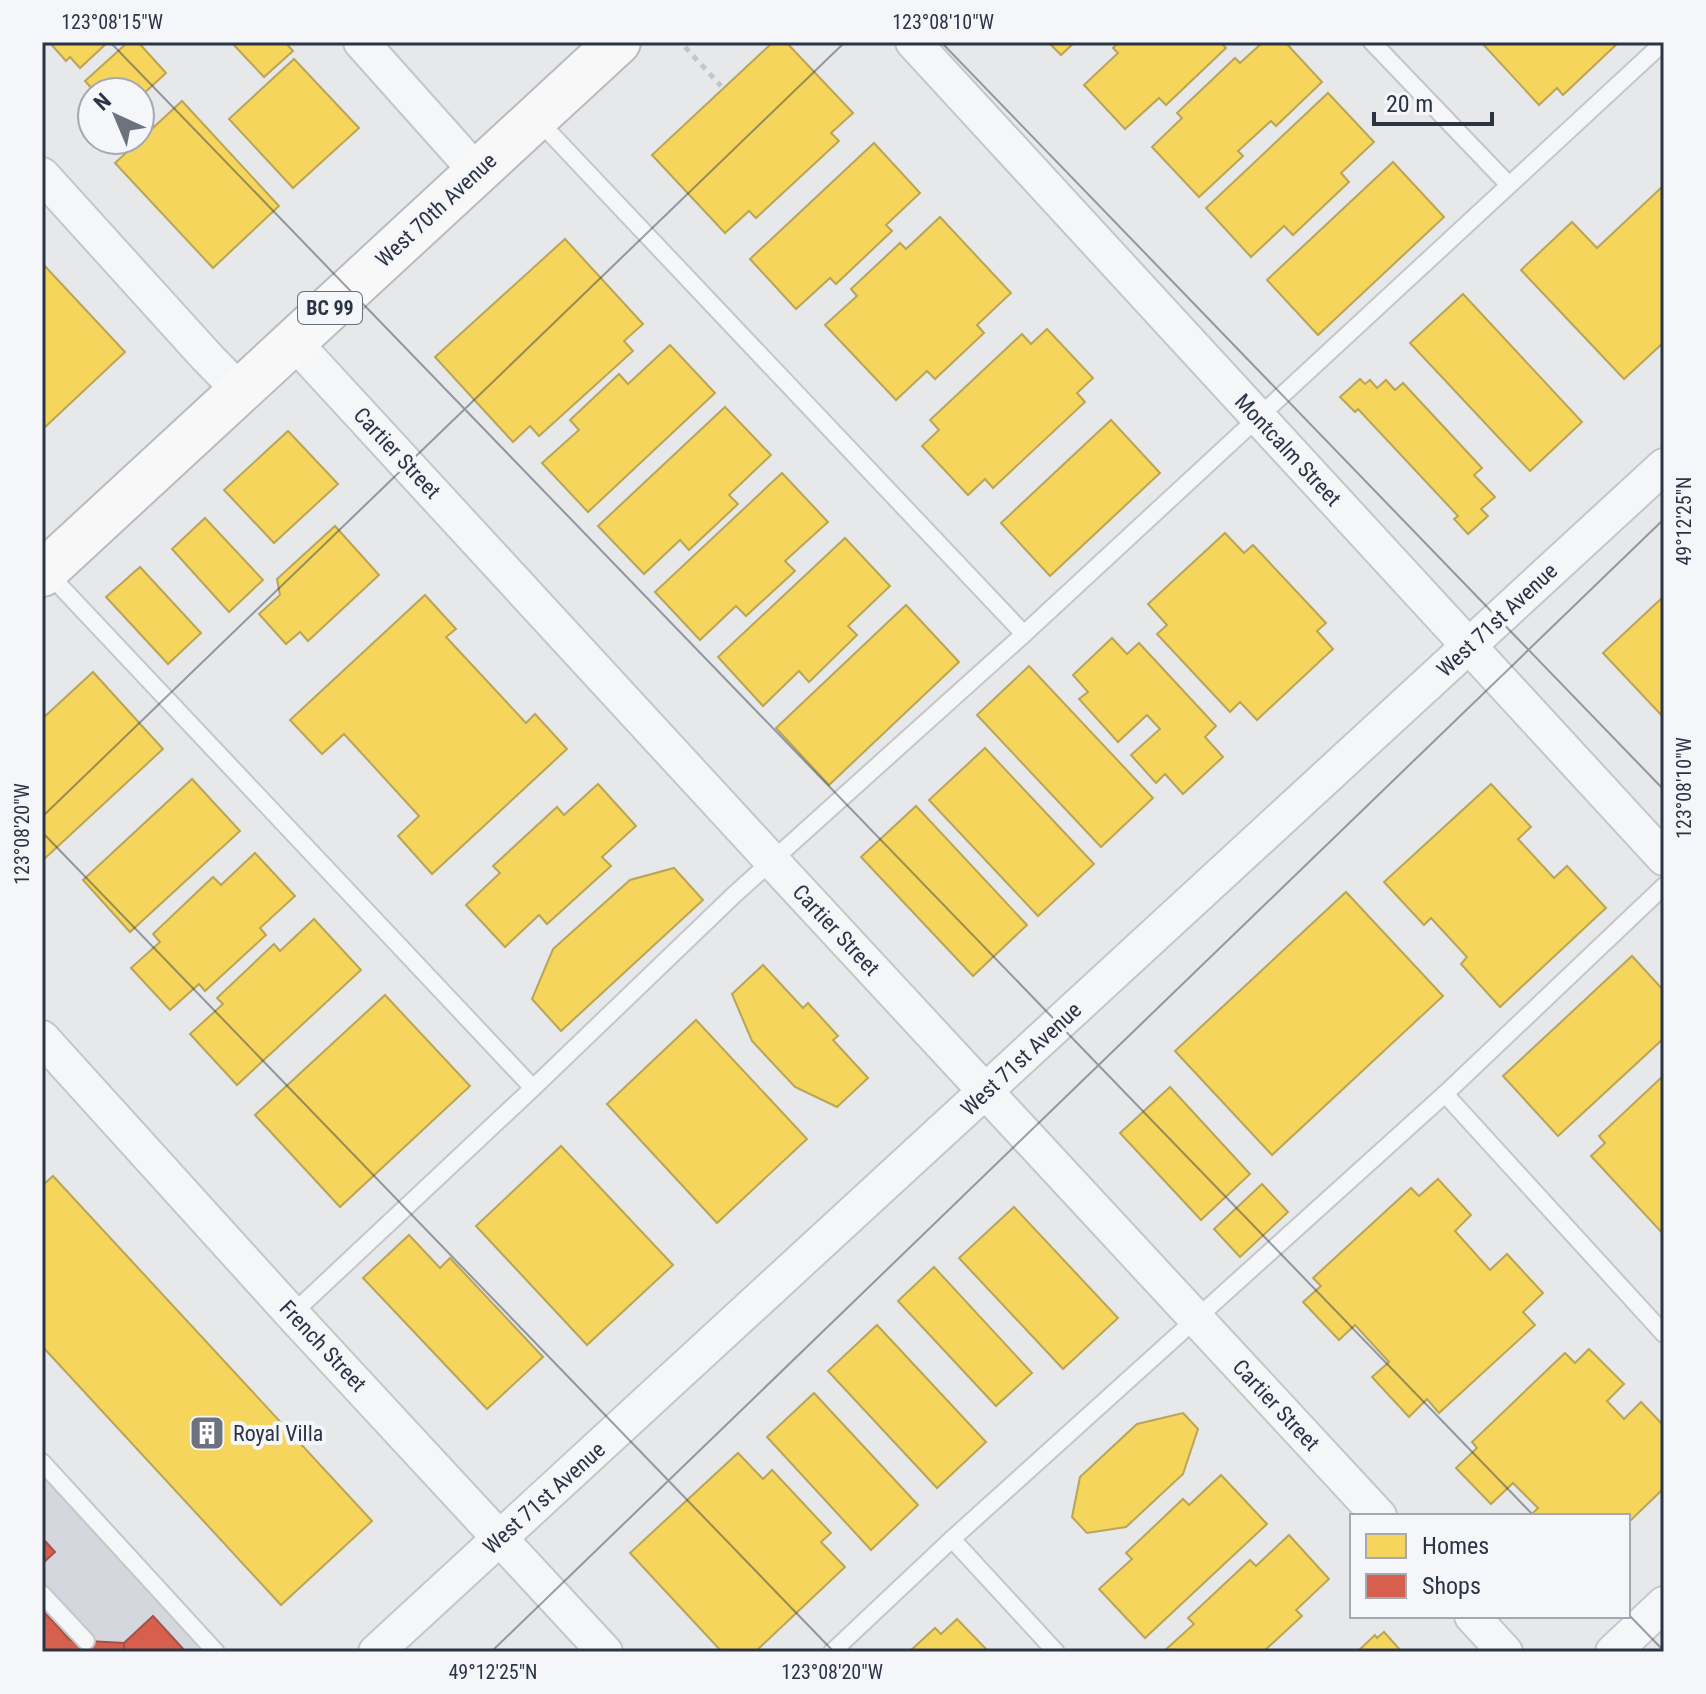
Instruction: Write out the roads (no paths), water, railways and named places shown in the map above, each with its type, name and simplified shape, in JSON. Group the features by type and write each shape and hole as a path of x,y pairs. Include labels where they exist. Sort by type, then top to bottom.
{"highway":[{"name":"West 70th Avenue","path":"44,573 618,42"}],"street":[{"path":"361,42 477,172"},
{"name":"Montcalm Street","path":"913,42 1664,858"},
{"path":"42,175 240,391"},
{"name":"Cartier Street","path":"294,342 1377,1514"},
{"name":"West 71st Avenue","path":"376,1652 1664,466"},
{"name":"French Street","path":"42,1038 605,1652"},
{"path":"1613,1652 1664,1604"},
{"path":"1474,1618 1505,1652"}],"lane":[{"path":"1372,42 1509,185"},
{"path":"292,1314 772,861 1024,634 1664,42"},
{"path":"536,118 1024,634"},
{"path":"44,573 533,1088"},
{"path":"832,1652 952,1539 1445,1094 1664,886"},
{"path":"1445,1094 1664,1334"},
{"path":"42,1462 216,1652"},
{"path":"952,1539 1056,1652"},
{"path":"42,1594 86,1641"}],"place":[{"name":"Royal Villa","path":"207,1433"}]}
